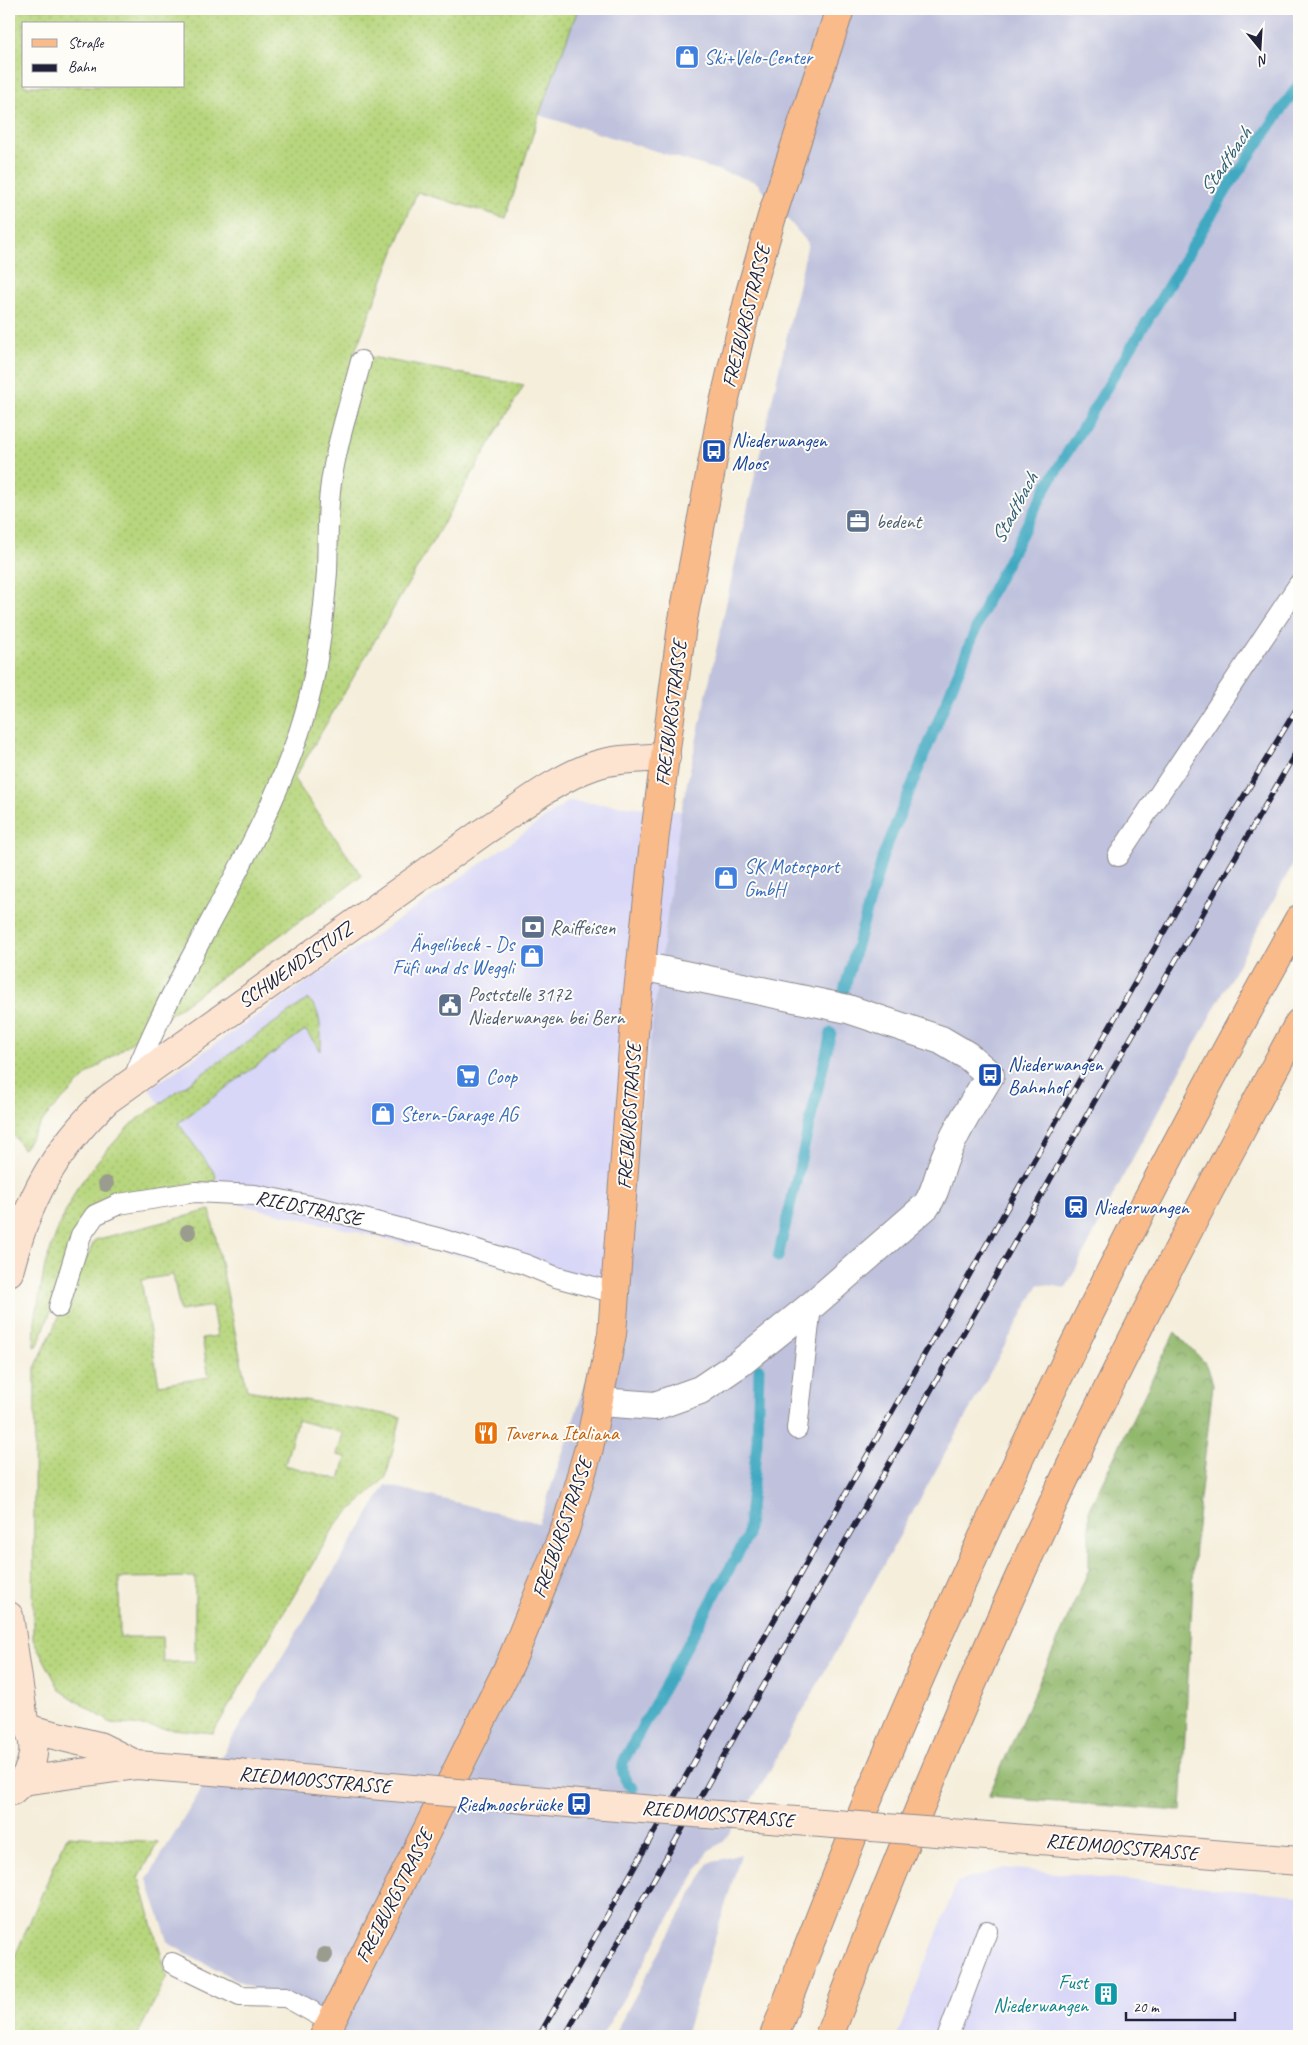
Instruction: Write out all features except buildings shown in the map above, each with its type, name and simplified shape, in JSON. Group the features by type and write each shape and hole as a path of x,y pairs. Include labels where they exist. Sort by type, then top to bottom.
{"main road":[{"name":"FREIBURGSTRASSE","path":"328,2029 374,1934 430,1828 531,1616 577,1493 608,1364 616,1293 641,966 682,625 714,451 733,362 773,213 840,9"},
{"name":"SCHWENDISTUTZ","path":"9,1272 25,1216 35,1194 53,1164 92,1114 133,1080 483,832 570,777 592,766 610,761 666,757"},
{"path":"774,2036 876,1777 1004,1488 1080,1331 1169,1156 1299,919"},
{"path":"829,2036 924,1796 1040,1531 1125,1355 1214,1180 1299,1023"},
{"path":"9,1616 20,1719 34,1747 30,1770 13,1792"},
{"name":"RIEDMOOSSTRASSE","path":"20,1719 99,1746 137,1765"},
{"name":"RIEDMOOSSTRASSE","path":"13,1792 93,1773 137,1765 579,1804 1299,1861"}],"street":[{"path":"600,1402 655,1406 700,1390 740,1363 811,1306 931,1200 946,1154 961,1123 990,1075 968,1056 941,1040 848,1009 641,966"}],"lane":[{"path":"133,1080 150,1037 170,997 272,803 304,719 319,647 327,572 330,492 338,448 361,361"},
{"path":"1118,856 1299,584"},
{"name":"RIEDSTRASSE","path":"59,1307 81,1235 95,1216 119,1204 195,1192 255,1195 321,1208 441,1239 524,1264 556,1277 616,1293"},
{"path":"797,1429 811,1306"},
{"path":"948,2036 987,1931"},
{"path":"172,1963 240,1996 286,1997 328,2029"}],"shaded area":[{"path":"578,9 1299,9 1299,853 1127,1169 1066,1288 1039,1284 764,1781 723,1842 708,1851 602,2036 308,2036 314,2021 169,1944 147,1879 386,1485 539,1523 616,1293 681,811 808,243 756,182 539,115"},
{"path":"569,801 681,811 616,1293 234,1203 149,1089 483,862"},
{"path":"741,1854 685,2036 613,2036 709,1863"},
{"path":"1004,1868 1299,1896 1299,2036 897,2036 957,1882"}],"green space":[{"path":"9,9 578,9 539,115 506,218 417,192 354,354 524,385 294,779 362,876 89,1073 46,1116 23,1149 9,1128"},
{"path":"308,999 313,1004 318,1016 321,1030 321,1051 305,1030 178,1123 216,1175 214,1182 165,1189 100,1204 56,1297 38,1345 34,1347 35,1321 45,1265 59,1226 77,1188 100,1158 131,1124"},
{"path":"210,1210 247,1390 401,1417 386,1477 336,1524 213,1733 111,1723 60,1690 33,1639 35,1368 95,1240","holes":["173,1275 180,1311 212,1306 217,1336 202,1338 209,1377 159,1385 141,1280","297,1420 343,1433 337,1455 346,1457 340,1480 285,1465","195,1577 195,1662 163,1662 162,1637 120,1637 119,1578"]},
{"path":"1175,1332 1207,1365 1213,1384 1195,1544 1181,1811 988,1797 1089,1570 1089,1509"},
{"path":"67,1836 158,1842 139,1878 167,1976 138,2034 141,2036 9,2036 9,1970"}],"waterway":[{"name":"Stadtbach","path":"844,990 883,856 988,599 1047,486 1229,186 1299,84"},
{"path":"778,1257 831,1033"},
{"path":"633,1788 624,1776 622,1768 624,1760 747,1537 757,1443 759,1368"}],"railway":[{"path":"539,2036 1088,1065 1204,862 1299,705"},
{"path":"565,2036 1110,1074 1299,747"}],"place":[{"name":"Ski+Velo-Center","path":"687,57"},
{"name":"Niederwangen Moos","path":"714,451"},
{"name":"bedent","path":"858,521"},
{"name":"SK Motosport GmbH","path":"726,878"},
{"name":"Raiffeisen","path":"533,927"},
{"name":"Ängelibeck - Ds Füfi und ds Weggli","path":"532,956"},
{"name":"Poststelle 3172 Niederwangen bei Bern","path":"450,1005"},
{"name":"Niederwangen Bahnhof","path":"990,1075"},
{"name":"Coop","path":"468,1076"},
{"name":"Stern-Garage AG","path":"383,1114"},
{"name":"Niederwangen","path":"1076,1207"},
{"name":"Taverna Italiana","path":"486,1433"},
{"name":"Riedmoosbrücke","path":"579,1804"},
{"name":"Fust Niederwangen","path":"1106,1994"}]}
